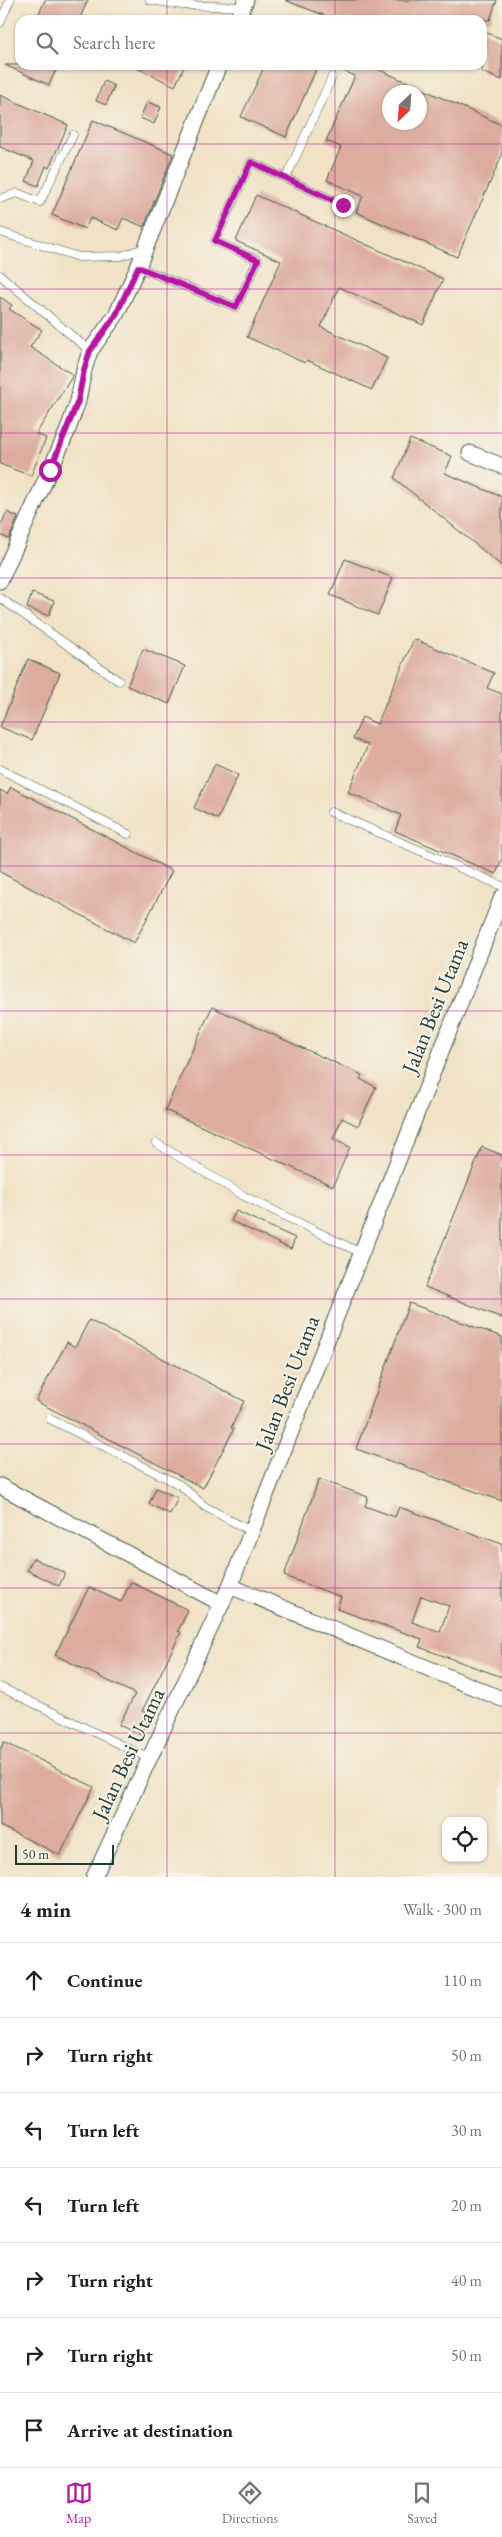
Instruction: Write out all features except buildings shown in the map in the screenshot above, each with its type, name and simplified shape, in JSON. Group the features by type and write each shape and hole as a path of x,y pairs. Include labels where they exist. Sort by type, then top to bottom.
{"street":[{"path":"0,581 67,432 78,401 90,351 116,315 138,267 217,70"},
{"path":"470,453 502,466"},
{"name":"Jalan Besi Utama","path":"94,1877 230,1586 502,897"},
{"path":"0,1486 222,1604"},
{"path":"230,1586 502,1699"}],"lane":[{"path":"0,23 10,0"},
{"path":"150,0 182,5 241,9"},
{"path":"286,178 332,77"},
{"path":"0,199 17,193 40,202 73,135"},
{"path":"138,267 236,307 258,260 215,241 251,162 343,205"},
{"path":"0,232 79,257 121,256 145,248"},
{"path":"0,276 90,351"},
{"path":"0,598 119,681"},
{"path":"0,768 128,834"},
{"path":"331,812 502,886"},
{"path":"156,1143 244,1196 361,1253"},
{"path":"50,1419 180,1485 210,1510 252,1532"},
{"path":"0,1687 148,1758"}],"route":[{"path":"50,470 78,401 90,351 104,329 116,315 138,267 236,307 258,260 215,241 251,162 343,205"}]}
